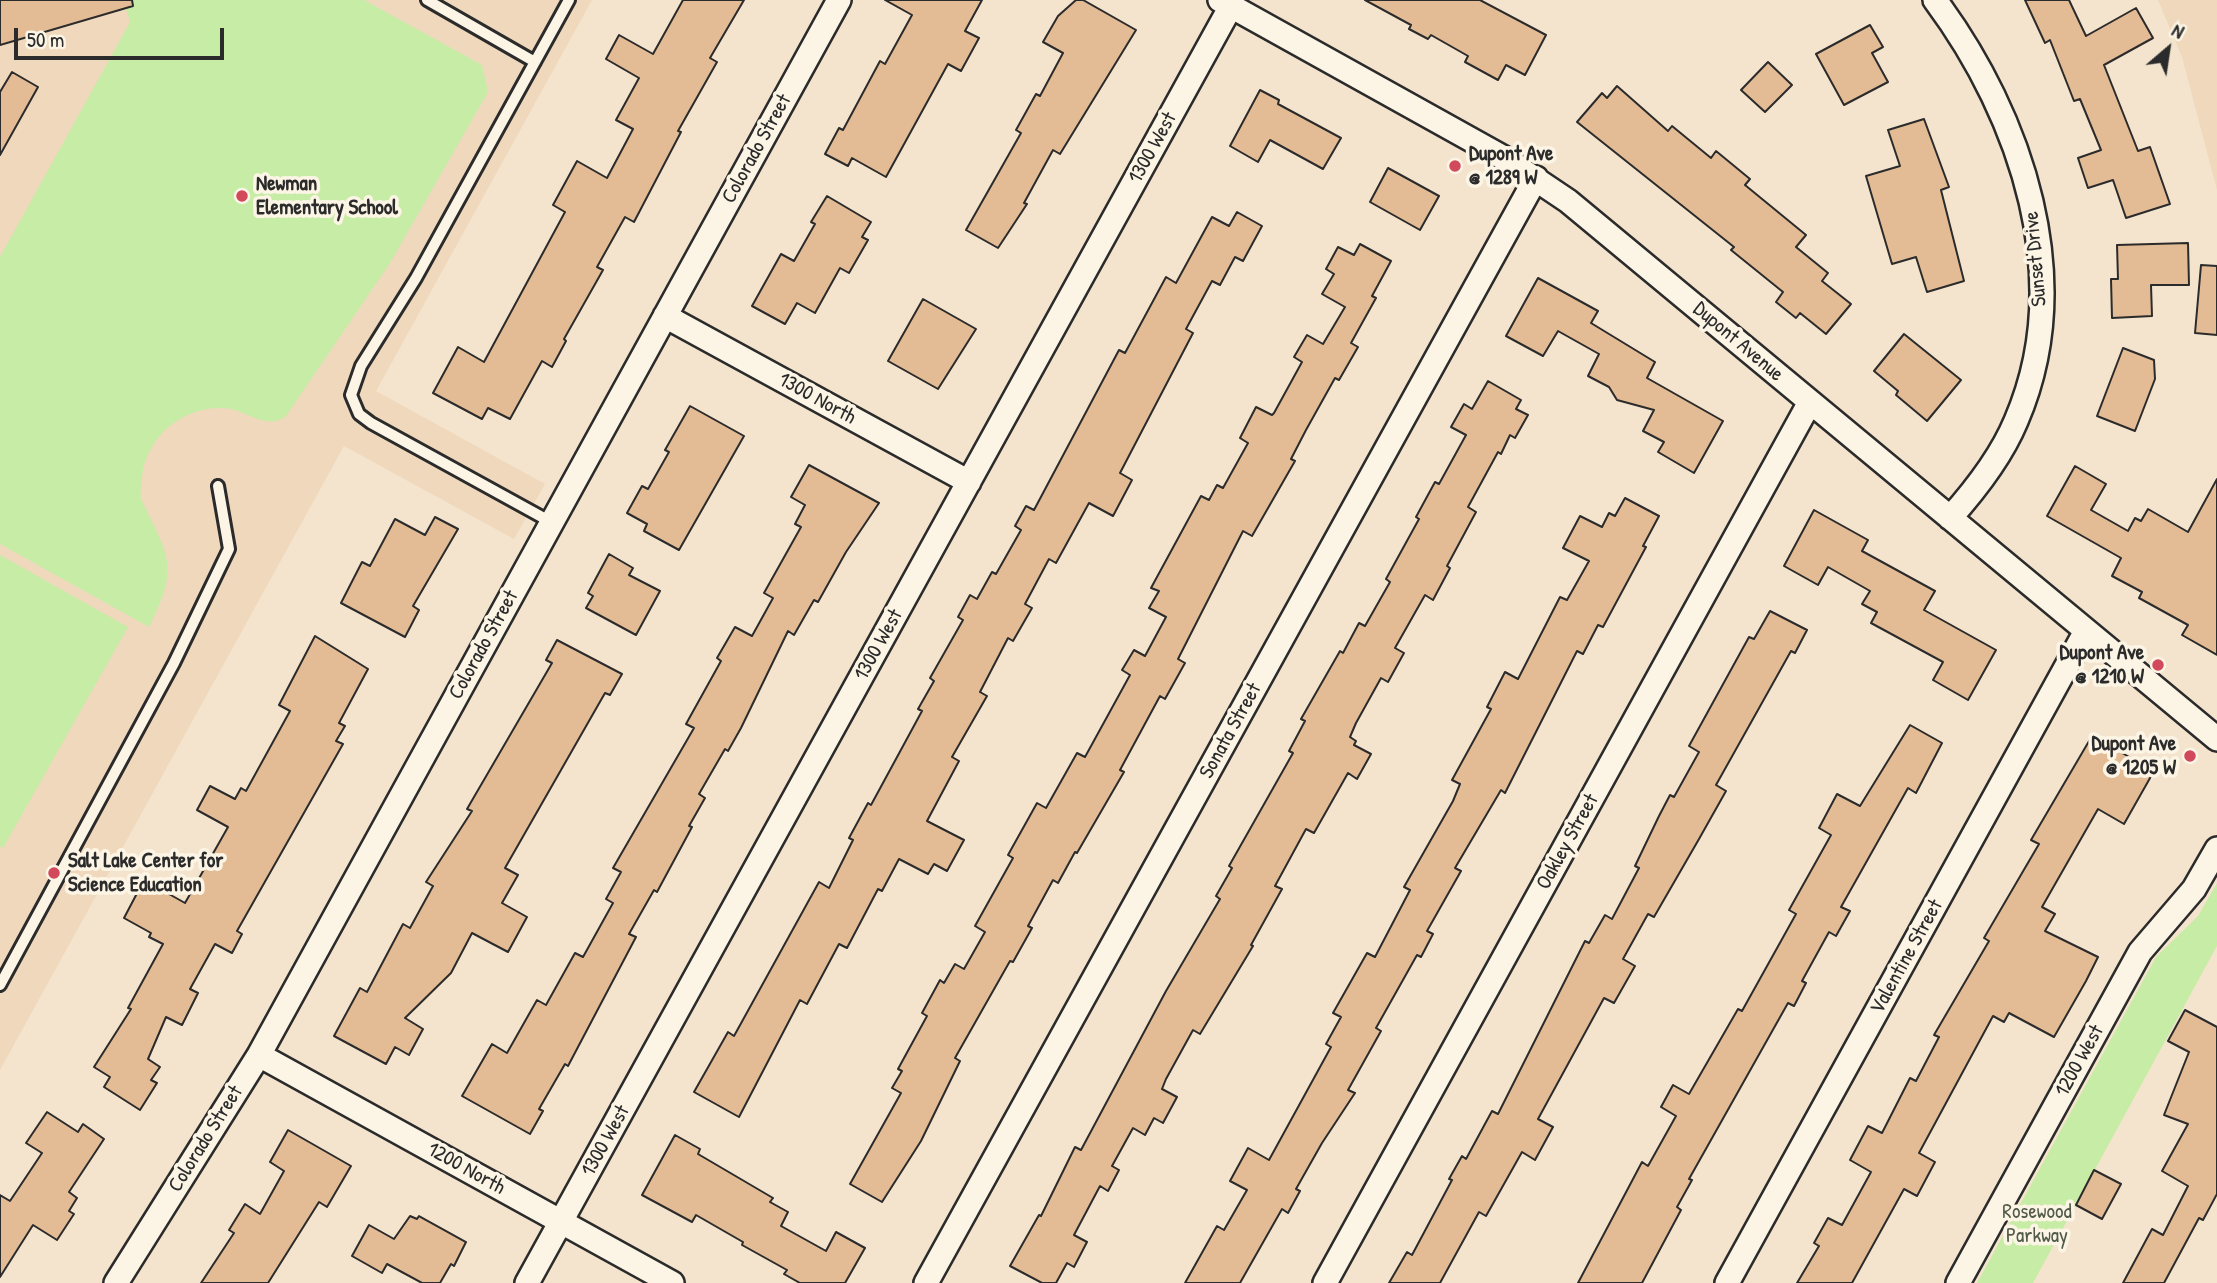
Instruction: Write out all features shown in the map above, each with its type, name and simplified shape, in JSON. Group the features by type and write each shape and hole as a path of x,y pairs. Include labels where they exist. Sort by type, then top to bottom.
{"street":[{"name":"Colorado Street","path":"116,1283 259,1055 839,0"},
{"name":"Sunset Drive","path":"1936,0 1978,64 2016,147 2030,198 2042,275 2038,343 2017,421 1993,463 1950,518"},
{"name":"Dupont Avenue","path":"1225,3 1536,178 1568,201 2217,739"},
{"name":"1300 West","path":"527,1283 969,482 1225,3"},
{"name":"Sonata Street","path":"926,1283 1536,178"},
{"name":"1300 North","path":"665,316 969,482"},
{"name":"Oakley Street","path":"1325,1283 1810,402"},
{"name":"Valentine Street","path":"1727,1283 2086,631"},
{"name":"1200 West","path":"1958,1283 2140,952 2194,889 2217,849"},
{"name":"1200 North","path":"259,1055 672,1283"}],"lane":[{"path":"427,0 535,62"},
{"path":"551,522 371,423 359,414 351,395 361,366 416,278 569,0"},
{"path":"0,985 174,663 229,549 218,486"}],"shaded area":[{"name":"Newman Elementary School","path":"0,0 592,0 376,391 545,484 514,539 344,446 0,1070"},
{"path":"2158,0 2217,0 2217,190 2182,57"}],"green space":[{"name":"Newman Elementary School","path":"123,0 364,0 482,65 488,92 390,263 286,416 271,422 231,409 207,409 180,419 168,427 151,449 142,477 141,497 165,552 167,577 149,627 0,544 0,257 130,22"},
{"path":"0,555 128,627 3,848 0,846"},
{"name":"Rosewood Parkway","path":"2217,883 2217,946 2033,1283 1977,1283 2156,957 2198,916"}],"building":[{"path":"0,0 132,0 133,6 0,45"},
{"path":"683,0 744,0 710,58 717,62 678,131 681,132 634,222 625,217 597,267 603,270 564,339 566,341 552,367 542,361 510,419 488,408 482,419 433,393 458,347 484,362 565,212 553,205 577,161 607,178 633,129 616,120 639,78 606,59 619,35 653,54"},
{"path":"885,0 982,0 965,31 979,38 961,71 948,64 886,177 852,158 848,166 825,154 839,128 843,130 880,61 885,64 912,15"},
{"path":"1076,0 1083,0 1136,30 1060,154 1053,150 1024,203 1027,204 998,248 966,230 1021,133 1016,130 1036,94 1040,96 1063,53 1043,42 1058,16"},
{"path":"1365,0 1480,0 1546,35 1525,75 1506,65 1498,80 1465,62 1468,56 1431,35 1428,39 1409,29 1411,25"},
{"path":"2025,0 2069,0 2086,36 2136,8 2153,38 2104,65 2138,151 2150,147 2170,204 2126,218 2113,180 2088,188 2078,158 2101,150 2080,99 2074,101 2050,40 2045,43"},
{"path":"1870,25 1883,47 1872,53 1888,82 1844,105 1816,54"},
{"path":"1768,62 1792,85 1765,112 1741,90"},
{"path":"12,72 38,87 0,155 0,92"},
{"path":"1617,86 1668,131 1672,126 1711,158 1716,151 1750,179 1745,185 1806,235 1796,247 1828,273 1822,281 1851,304 1826,334 1800,313 1796,318 1776,302 1783,292 1731,250 1734,247 1577,122 1602,93 1607,98"},
{"path":"1260,90 1279,100 1278,104 1341,138 1323,169 1270,140 1258,162 1230,146"},
{"path":"1924,119 1949,187 1941,190 1964,281 1927,292 1916,257 1892,264 1866,176 1900,166 1888,130"},
{"path":"1388,168 1439,196 1420,230 1370,202"},
{"path":"827,196 871,222 862,237 868,240 849,273 840,268 815,313 797,303 785,324 752,306 781,254 794,261 815,224 811,222"},
{"path":"1237,212 1262,226 1243,261 1235,257 1220,285 1212,281 1186,329 1193,333 1120,473 1132,480 1113,516 1089,503 1056,563 1049,559 1025,604 1032,608 1013,641 1008,638 980,692 987,696 952,757 959,761 927,821 964,840 947,871 934,864 928,874 899,859 882,891 878,889 847,948 839,944 807,1004 800,1000 739,1117 694,1092 728,1032 734,1036 819,882 829,888 853,840 849,838 868,803 871,805 922,711 918,709 934,681 930,678 963,620 958,617 970,595 977,599 992,572 996,574 1021,530 1015,526 1026,506 1034,510 1119,350 1125,353 1166,277 1176,283 1212,217 1229,226"},
{"path":"2188,243 2189,285 2151,285 2152,316 2112,318 2111,279 2118,279 2117,245"},
{"path":"1360,244 1391,261 1372,296 1376,298 1351,343 1358,347 1339,380 1335,378 1291,459 1295,461 1252,536 1243,531 1178,659 1185,663 1165,699 1160,696 1120,770 1124,772 1077,853 1075,852 1058,883 1053,880 1028,926 1032,928 1013,962 1010,961 955,1058 960,1061 921,1141 882,1202 850,1184 901,1093 892,1088 902,1071 898,1069 927,1016 922,1013 940,980 944,983 955,964 964,969 985,932 975,926 1013,858 1008,855 1037,803 1046,808 1077,753 1085,757 1130,675 1122,670 1134,650 1145,656 1166,617 1149,608 1159,591 1151,588 1201,496 1209,500 1217,485 1223,488 1248,443 1240,438 1256,407 1272,415 1274,413 1302,362 1294,357 1307,335 1323,344 1345,307 1322,294 1334,274 1326,269 1338,247 1354,255"},
{"path":"2201,265 2217,266 2217,335 2195,333"},
{"path":"1538,278 1598,311 1591,323 1655,362 1647,378 1723,421 1694,473 1658,452 1664,442 1643,431 1654,410 1617,400 1609,387 1588,376 1599,354 1558,331 1543,356 1506,336"},
{"path":"923,299 976,329 938,389 888,361"},
{"path":"1904,334 1961,380 1927,421 1896,395 1898,391 1874,371"},
{"path":"2123,348 2154,360 2155,379 2135,431 2097,416"},
{"path":"1488,381 1521,400 1516,409 1528,415 1515,438 1510,435 1501,454 1498,452 1468,507 1476,512 1447,566 1450,568 1433,600 1425,595 1395,648 1404,653 1388,682 1381,678 1356,723 1350,737 1356,741 1354,745 1371,754 1357,779 1348,773 1314,833 1306,829 1275,886 1282,889 1251,945 1253,946 1200,1034 1193,1030 1166,1079 1162,1089 1177,1097 1163,1123 1154,1118 1145,1135 1133,1128 1112,1166 1119,1170 1108,1191 1100,1186 1074,1235 1087,1242 1074,1267 1067,1263 1056,1283 1042,1283 1010,1266 1039,1215 1041,1216 1075,1147 1081,1150 1166,991 1220,899 1216,896 1232,868 1229,866 1293,753 1289,751 1305,721 1301,719 1340,651 1343,653 1359,623 1365,626 1390,582 1386,579 1419,519 1416,517 1435,482 1439,484 1466,435 1451,427 1464,404 1472,409"},
{"path":"690,406 744,436 679,550 644,531 647,524 627,513 642,486 648,489 669,452 665,450"},
{"path":"809,465 879,503 846,552 818,602 814,600 794,635 788,631 741,728 728,751 725,749 699,794 705,798 689,826 692,827 657,892 654,890 629,934 636,937 568,1066 565,1064 539,1109 543,1111 530,1134 462,1096 492,1044 507,1053 537,1000 546,1005 575,953 583,957 613,903 606,899 621,872 613,868 694,728 686,724 721,661 717,658 735,627 752,636 773,598 764,593 801,527 795,524 805,505 791,497"},
{"path":"2075,466 2106,484 2091,510 2128,531 2135,518 2141,521 2148,509 2188,532 2217,479 2217,655 2182,635 2188,625 2139,598 2142,592 2112,576 2121,558 2047,516"},
{"path":"1625,498 1659,516 1643,546 1646,547 1603,627 1598,625 1583,654 1577,651 1505,793 1501,790 1455,868 1461,871 1427,931 1433,934 1421,957 1417,955 1376,1028 1381,1031 1348,1090 1355,1093 1296,1189 1300,1191 1288,1213 1282,1209 1240,1283 1185,1283 1217,1226 1224,1230 1247,1190 1230,1181 1248,1148 1269,1160 1331,1047 1326,1044 1341,1017 1333,1013 1367,953 1375,957 1410,890 1404,887 1453,801 1460,784 1452,780 1491,709 1487,707 1505,672 1518,679 1560,597 1567,600 1589,561 1563,548 1580,516 1602,527 1609,513 1615,516"},
{"path":"1814,510 1868,540 1862,551 1935,591 1924,610 1996,650 1968,700 1933,680 1943,662 1871,623 1877,612 1862,604 1870,591 1828,567 1818,585 1784,566"},
{"path":"435,517 458,529 413,606 419,610 405,637 341,603 362,562 370,566 395,519 425,535"},
{"path":"609,554 633,568 629,575 660,591 636,635 586,608 593,596 588,593"},
{"path":"1770,611 1807,630 1795,653 1791,651 1716,785 1726,791 1654,917 1648,914 1623,959 1635,966 1614,1003 1604,998 1538,1119 1553,1127 1535,1160 1522,1152 1486,1216 1479,1212 1440,1283 1389,1283 1407,1252 1412,1255 1462,1156 1466,1159 1492,1111 1498,1114 1585,941 1589,943 1605,915 1612,919 1639,868 1635,866 1659,816 1670,795 1674,797 1699,752 1689,746 1749,637 1754,639"},
{"path":"315,636 368,669 339,723 345,726 336,741 343,744 237,931 242,934 232,953 215,944 190,989 198,993 182,1025 166,1017 148,1059 160,1067 151,1080 157,1083 140,1110 104,1087 110,1077 94,1067 131,1009 128,1008 163,944 149,937 151,933 124,918 144,880 185,903 228,827 197,810 210,786 235,799 241,788 246,791 290,711 279,705"},
{"path":"557,640 622,674 610,695 605,693 505,868 518,875 502,903 527,917 508,952 472,933 451,973 405,1018 423,1029 409,1055 395,1047 386,1064 334,1036 360,988 367,992 403,924 410,928 433,886 426,882 472,811 467,809 552,663 546,660"},
{"path":"1910,725 1942,743 1916,793 1908,788 1841,907 1850,911 1836,936 1829,932 1802,981 1806,983 1794,1006 1788,1003 1689,1179 1692,1180 1677,1207 1681,1210 1642,1283 1578,1283 1642,1162 1648,1166 1676,1116 1661,1107 1673,1085 1689,1094 1738,1009 1742,1011 1796,914 1789,910 1831,835 1819,828 1837,794 1860,806"},
{"path":"2092,736 2154,771 2124,824 2098,809 2042,907 2055,914 2045,931 2098,957 2086,981 2054,1037 2009,1013 2004,1022 1993,1016 1919,1153 1935,1162 1917,1196 1904,1189 1852,1283 1797,1283 1819,1246 1814,1243 1828,1218 1842,1225 1871,1172 1850,1160 1868,1126 1882,1133 1910,1078 1916,1081 1939,1037 1934,1035 1989,941 1984,938 2039,844 2031,840"},
{"path":"2185,1010 2217,1027 2217,1194 2203,1220 2199,1218 2164,1283 2123,1283 2152,1229 2163,1235 2188,1186 2162,1171 2188,1124 2164,1115 2189,1052 2168,1041"},
{"path":"47,1112 78,1132 83,1124 104,1139 69,1192 77,1198 69,1211 74,1214 57,1240 33,1225 0,1277 0,1195 10,1201 42,1153 26,1143"},
{"path":"288,1130 351,1166 327,1207 319,1202 268,1283 201,1283 234,1233 229,1230 245,1204 260,1214 284,1171 270,1162"},
{"path":"675,1135 700,1149 698,1154 773,1198 770,1202 788,1212 781,1226 826,1251 836,1232 865,1248 845,1283 800,1283 784,1274 787,1270 696,1215 692,1222 642,1195"},
{"path":"2094,1170 2121,1184 2102,1219 2076,1205"},
{"path":"410,1216 417,1219 419,1216 466,1242 454,1266 451,1264 440,1283 422,1283 387,1264 382,1273 352,1256 369,1225 394,1239"}],"place":[{"name":"Dupont Ave @ 1289 W","path":"1455,166"},
{"name":"Newman Elementary School","path":"242,196"},
{"name":"Dupont Ave @ 1210 W","path":"2158,665"},
{"name":"Dupont Ave @ 1205 W","path":"2190,756"},
{"name":"Salt Lake Center for Science Education","path":"54,873"}]}
